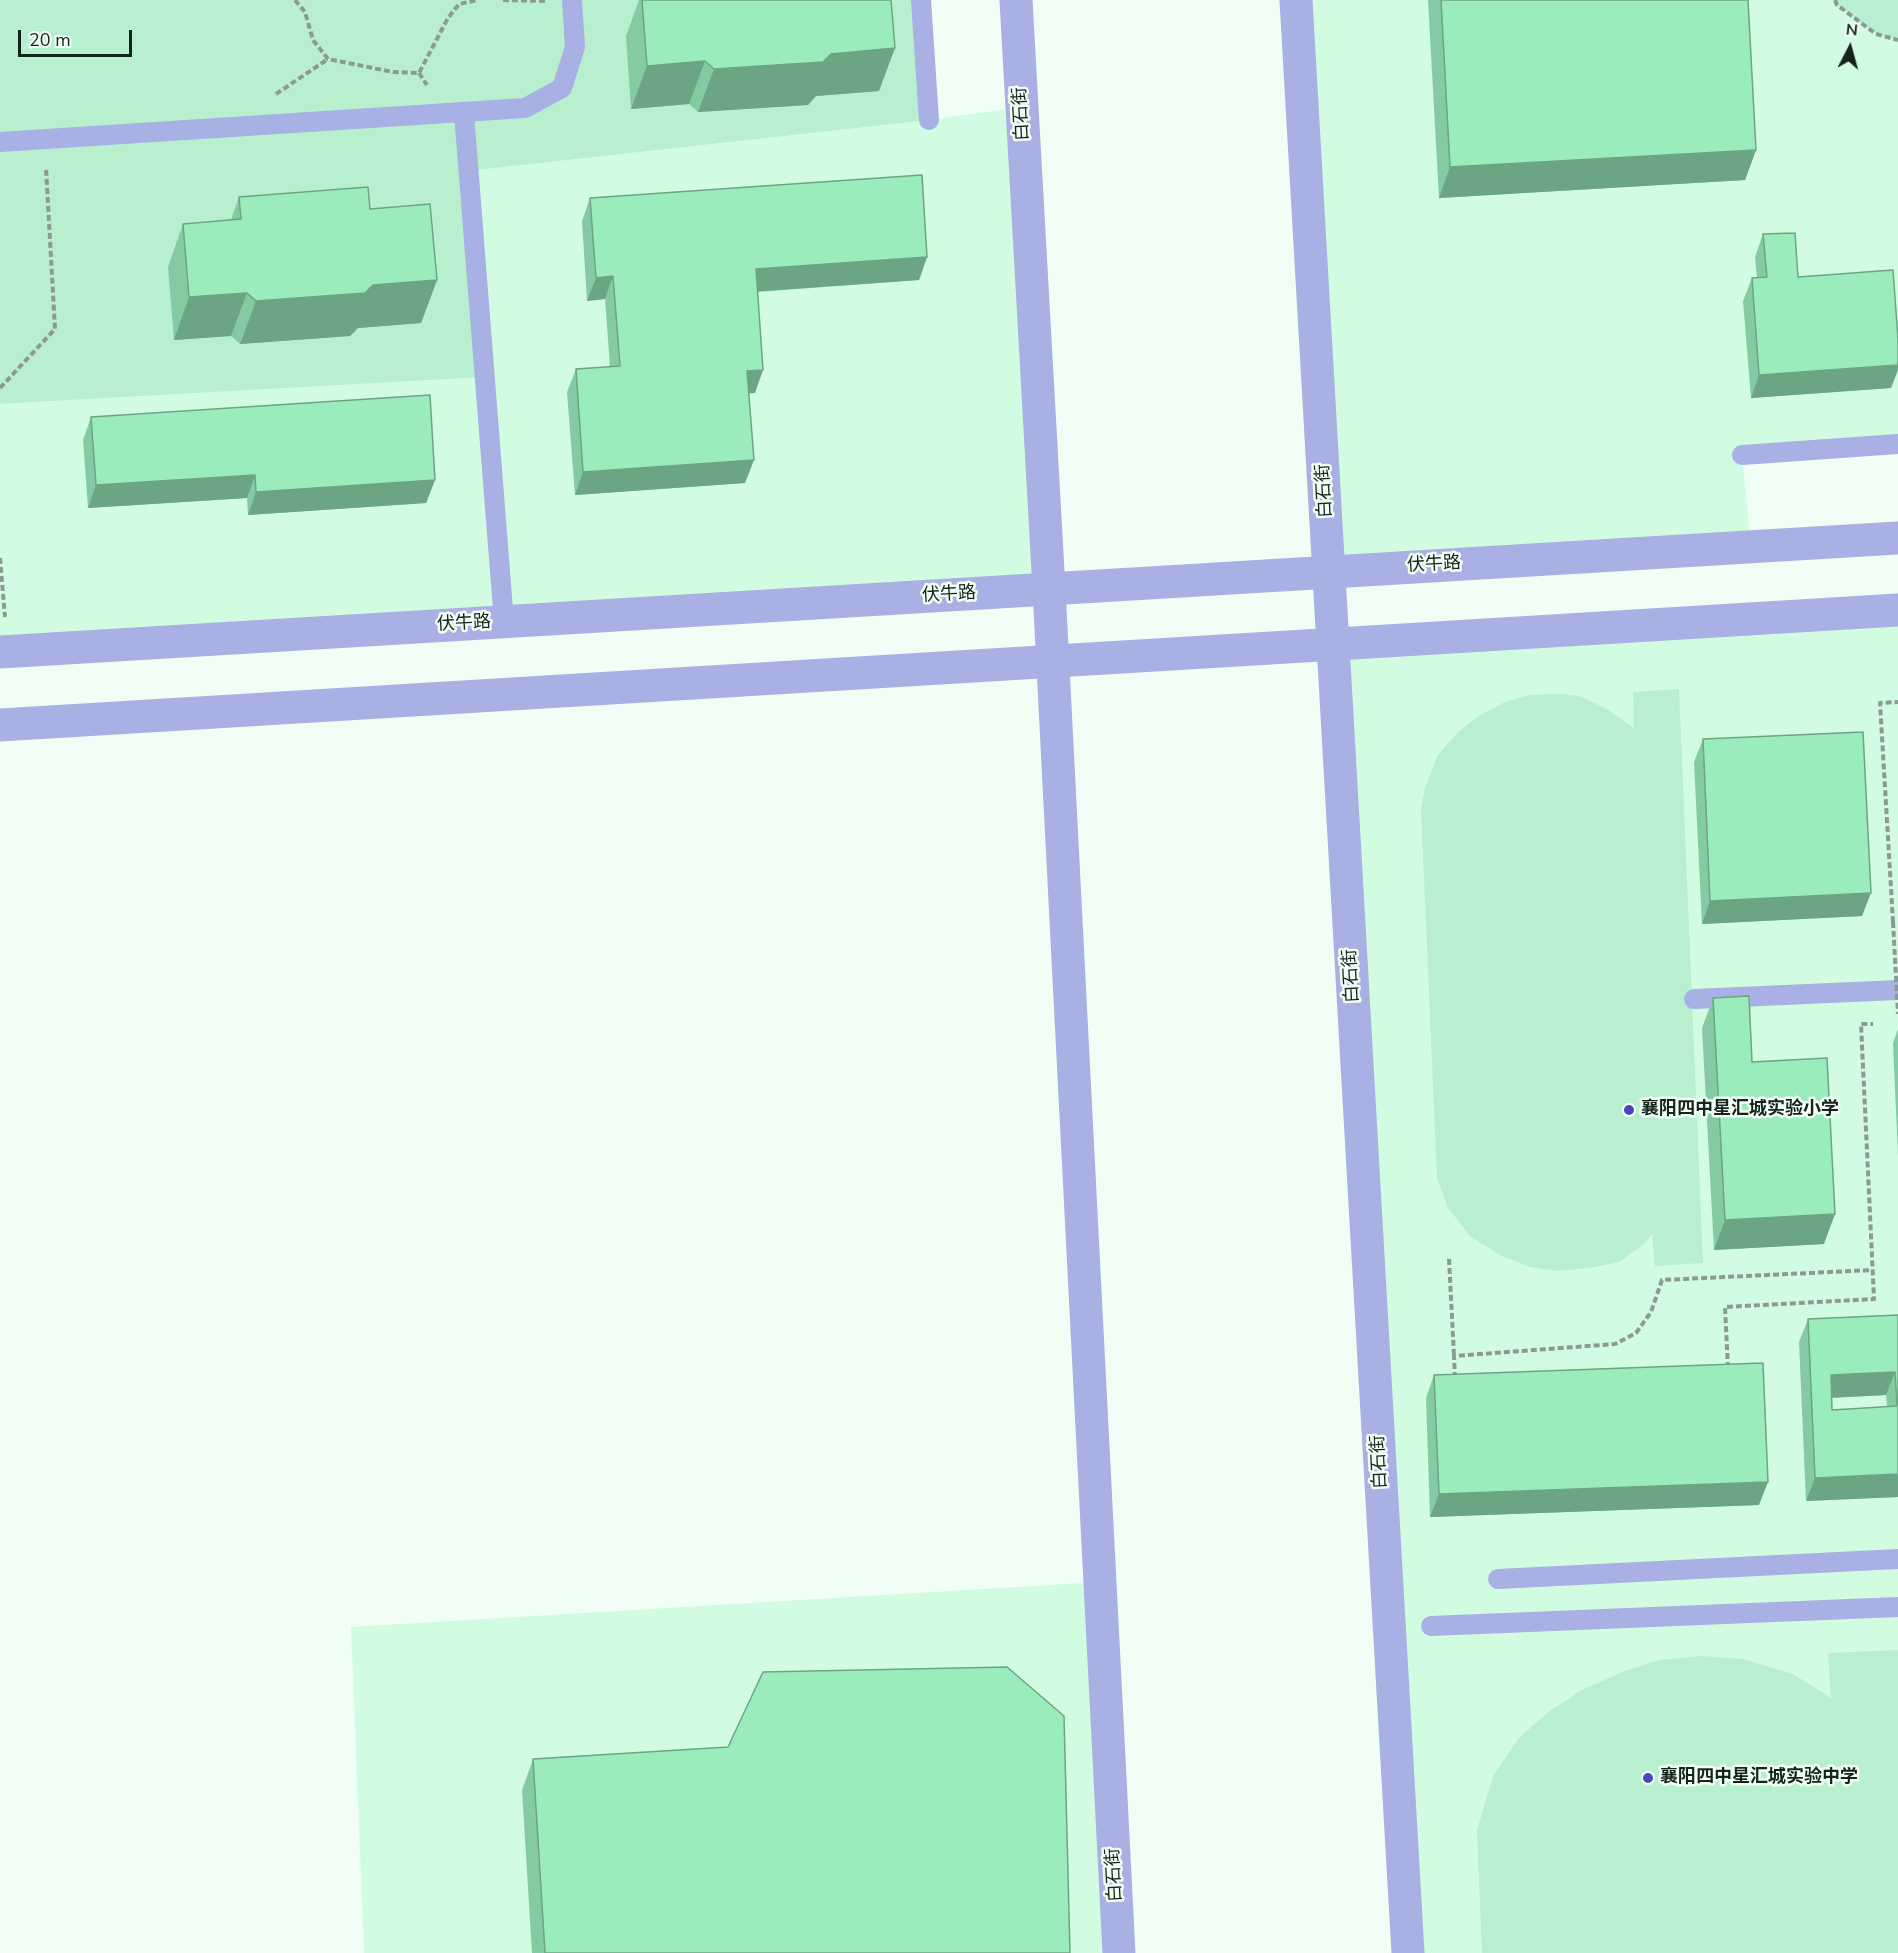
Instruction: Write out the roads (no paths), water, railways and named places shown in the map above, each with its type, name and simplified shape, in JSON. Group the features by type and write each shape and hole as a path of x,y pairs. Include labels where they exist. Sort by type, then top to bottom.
{"street":[{"name":"白石街","path":"1016,0 1053,663 1119,1953"},
{"name":"白石街","path":"1296,0 1408,1953"},
{"name":"伏牛路","path":"4,652 1898,538"},
{"path":"0,725 1898,610"}],"lane":[{"path":"921,0 929,120"},
{"path":"0,142 525,108 562,88 575,47 572,1"},
{"path":"464,113 504,622"},
{"path":"1742,455 1898,444"},
{"path":"1694,999 1898,990"},
{"path":"1497,1579 1898,1559"},
{"path":"1431,1626 1898,1606"}],"place":[{"name":"襄阳四中星汇城实验小学","path":"1629,1110"},
{"name":"襄阳四中星汇城实验中学","path":"1648,1778"}]}
